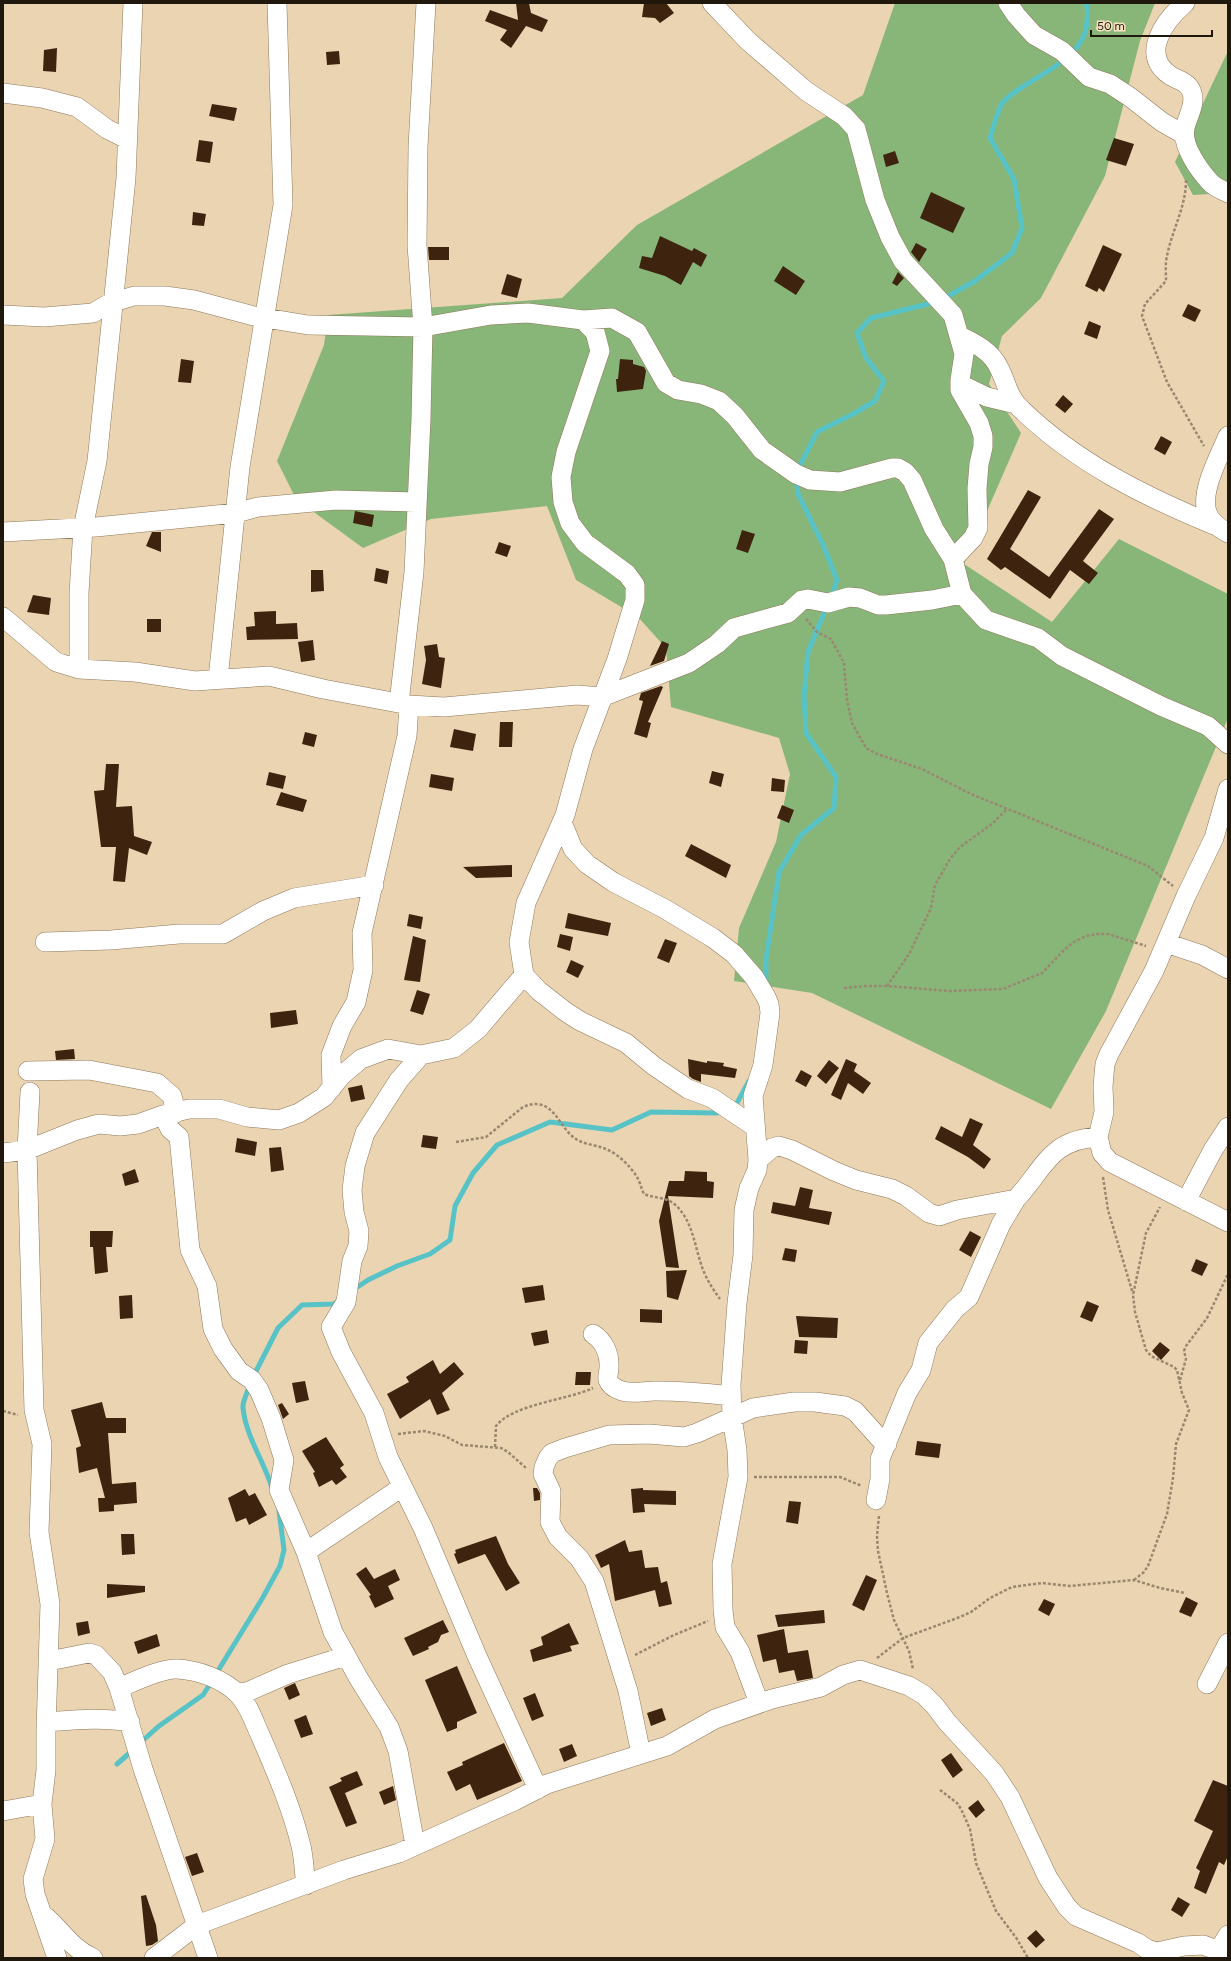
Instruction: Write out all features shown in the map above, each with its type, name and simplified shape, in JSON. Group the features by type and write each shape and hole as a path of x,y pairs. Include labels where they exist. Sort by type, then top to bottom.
{"street":[{"path":"79,670 79,593 83,528 97,461 126,178 133,3"},
{"path":"218,679 240,467 283,205 277,3"},
{"path":"332,1088 331,1056 342,1026 356,1002 363,970 362,933 407,736 404,704 414,572 423,327 418,230 418,146 426,3"},
{"path":"712,3 747,40 806,91 844,116 856,129 875,200 897,252 903,261 953,315 964,354 960,390 979,423 984,447 979,464 977,489 978,528 973,538 953,559"},
{"path":"1008,3 1016,16 1034,35 1062,51 1089,77 1110,84 1130,96 1162,122 1184,134"},
{"path":"1185,3 1161,29 1157,37 1157,57 1163,69 1172,76 1185,82 1192,93 1191,113 1184,134 1188,148 1199,168 1210,183 1228,193"},
{"path":"3,93 42,98 77,107 107,129 128,139"},
{"path":"3,315 44,317 92,313 113,302 134,296 165,296 219,305 264,318 308,325 325,326 423,327 491,315 528,313 583,320 612,318 638,332 666,383 678,390 701,394 719,401 735,416 762,450 796,474 810,480 840,482 892,468 898,468 905,472 912,480 934,529 953,559 962,594 986,620 1038,638 1062,656 1161,706 1208,726 1228,744"},
{"path":"583,320 595,332 600,351 566,452 561,477 563,502 570,523 585,543 627,574 635,585 634,600 617,659 583,749 562,822 526,903 519,942 524,974 539,991 566,1012 580,1021 626,1042 654,1066 688,1089 712,1098 755,1127"},
{"path":"960,336 977,345 989,354 999,367 1011,398 1056,441 1090,464 1124,484 1221,529"},
{"path":"960,384 987,397 1016,404"},
{"path":"1221,529 1207,512 1206,501 1207,489 1228,436"},
{"path":"3,532 83,528 236,513 258,507 336,500 417,502"},
{"path":"3,617 56,662 79,670 135,672 195,681 270,676 323,689 404,704 444,707 576,694 602,697 679,668 717,644 734,628 767,617 781,615 788,612 802,600 808,599 828,603 849,597 860,598 878,604 902,604 962,594"},
{"path":"1100,1145 1104,1112 1105,1064 1150,978 1186,896 1214,838 1228,789"},
{"path":"562,822 573,849 587,864 613,882 665,909 713,938 734,954 754,977 766,997 770,1013 763,1065 753,1096 758,1160 757,1170 749,1188 744,1210 743,1255 736,1322 731,1396 732,1417 737,1450 738,1477 722,1564 723,1614 725,1627 740,1652 759,1704"},
{"path":"45,942 111,940 179,934 223,934 263,911 294,898 374,885"},
{"path":"1165,946 1202,955 1228,969"},
{"path":"3,1153 28,1150 77,1130 99,1124 120,1126 138,1124 190,1109 219,1109 247,1117 279,1120 299,1113 324,1097 341,1076 361,1059 388,1050 421,1055 454,1048 478,1029 524,974"},
{"path":"421,1055 399,1080 365,1133 355,1166 352,1190 354,1212 359,1231 358,1246 352,1261 346,1302 331,1327 341,1352 374,1413 388,1456 423,1528 477,1656 538,1789"},
{"path":"28,1070 89,1070 157,1083 172,1096 169,1114 170,1129 179,1137 190,1250 207,1286 213,1329 223,1349 239,1371 252,1380 259,1390 271,1418 284,1460 279,1490 306,1552 333,1632 389,1727 398,1751 415,1845"},
{"path":"30,1092 28,1150 34,1410 42,1444 39,1532 50,1604 46,1770 42,1804 45,1839 33,1879 34,1894 57,1958"},
{"path":"1186,1201 1213,1150 1228,1127"},
{"path":"876,1500 880,1479 880,1459 907,1394 921,1370 928,1343 955,1309 969,1297 1001,1224 1016,1200 1042,1165 1068,1143 1083,1138 1100,1145 1110,1162 1228,1222"},
{"path":"758,1160 772,1148 779,1146 792,1150 834,1172 856,1180 892,1189 906,1196 930,1213 939,1216 958,1210 1016,1200"},
{"path":"592,1334 602,1341 607,1351 609,1367 608,1379 612,1386 620,1391 702,1392 731,1396"},
{"path":"641,1754 628,1691 594,1581 579,1558 558,1537 550,1522 551,1491 546,1483 544,1467 548,1458 552,1453 565,1448 609,1435 649,1434 684,1436 697,1433 753,1408 777,1403 815,1402 845,1406 855,1412 881,1440 887,1444"},
{"path":"306,1552 402,1487"},
{"path":"1207,1684 1228,1643"},
{"path":"49,1661 89,1653 96,1655 112,1672 119,1688 143,1769 208,1958"},
{"path":"237,1693 247,1692 288,1674 346,1656"},
{"path":"119,1688 151,1675 175,1669 201,1673 237,1693 245,1702 251,1715 278,1777 292,1814 301,1846 306,1885"},
{"path":"154,1958 197,1925 415,1845 548,1784 667,1746 715,1719 759,1704 821,1687 843,1675 860,1670 875,1674 918,1691 924,1695 994,1773 1010,1797 1048,1878 1067,1907 1076,1916 1138,1943 1147,1950 1157,1952 1184,1946 1204,1945 1224,1950"},
{"path":"46,1722 101,1719 114,1719 130,1722"},
{"path":"3,1811 42,1804"},
{"path":"41,1913 52,1922 68,1942 78,1950 93,1958"}],"path":[{"path":"1186,179 1186,196 1166,258 1166,281 1145,304 1142,316 1167,382 1216,467"},
{"path":"794,606 817,632 831,639 844,662 847,700 852,723 866,748 877,754 922,768 972,794 1148,866 1186,896"},
{"path":"887,986 912,948 931,908 935,885 946,865 960,847 992,824 1007,809"},
{"path":"844,988 887,986 949,992 1003,989 1042,973 1074,942 1086,936 1108,934 1145,946 1165,946"},
{"path":"456,1142 486,1137 523,1107 530,1104 538,1104 554,1113 576,1139 608,1150 617,1156 637,1177 644,1194 672,1203 681,1212 690,1225 701,1264 709,1284 736,1322"},
{"path":"1100,1145 1103,1182 1108,1210 1133,1295 1135,1312 1146,1350 1151,1356 1174,1367 1189,1410 1176,1444 1173,1478 1167,1514 1148,1566 1144,1572 1134,1580"},
{"path":"1133,1295 1146,1234 1153,1216 1169,1193"},
{"path":"1180,1381 1186,1359 1184,1351 1186,1346 1207,1318 1228,1274"},
{"path":"495,1447 496,1426 507,1416 528,1408 590,1390 608,1379"},
{"path":"381,1434 424,1431 445,1436 462,1445 495,1447 508,1452 546,1483"},
{"path":"738,1477 840,1478 867,1488 876,1500 879,1521 877,1536 882,1571 894,1620 909,1651 918,1691"},
{"path":"860,1670 903,1638 972,1612 990,1598 1012,1588 1042,1583 1070,1586 1134,1580 1154,1587 1185,1593"},
{"path":"620,1663 674,1635 723,1614"},
{"path":"940,1790 957,1803 961,1809 970,1829 976,1863 996,1911 1028,1958"}],"green space":[{"path":"895,3 1155,3 1140,41 1105,176 1041,298 1002,336 989,384 1021,433 964,564 1052,622 1119,539 1228,594 1228,718 1106,1011 1051,1109 812,993 734,981 739,928 776,842 790,774 779,738 671,707 666,648 638,617 576,580 547,506 431,519 363,548 296,499 277,461 324,345 328,315 562,298 637,225 863,95"},
{"path":"1228,51 1228,193 1193,195 1175,162"}],"building":[{"path":"516,3 529,3 531,13 548,20 542,32 526,26 511,48 500,40 507,30 485,21 490,10 518,20"},
{"path":"644,3 666,3 674,13 660,23 655,18 642,17"},
{"path":"57,48 56,72 43,71 44,50"},
{"path":"339,51 340,64 327,65 326,52"},
{"path":"212,104 237,108 234,121 209,116"},
{"path":"1114,138 1134,144 1126,166 1106,160"},
{"path":"199,140 213,142 210,163 196,161"},
{"path":"895,151 899,163 886,167 883,155"},
{"path":"931,192 965,208 953,233 920,218"},
{"path":"193,212 206,214 204,226 192,225"},
{"path":"660,236 692,251 694,248 707,255 701,267 693,262 681,285 665,276 639,268 642,256 652,258"},
{"path":"916,243 927,249 919,262 911,252"},
{"path":"1103,245 1122,254 1104,292 1099,288 1097,292 1085,286"},
{"path":"428,247 449,247 449,260 429,260"},
{"path":"783,266 805,281 796,295 774,281"},
{"path":"898,272 904,278 897,286 892,283"},
{"path":"507,274 522,279 517,298 501,294"},
{"path":"1188,304 1201,310 1195,322 1182,316"},
{"path":"1089,321 1101,326 1097,339 1084,334"},
{"path":"181,359 194,361 191,383 178,382"},
{"path":"620,359 633,360 633,364 644,367 646,371 643,389 617,392 616,379 618,379"},
{"path":"1063,395 1073,404 1065,413 1055,405"},
{"path":"1161,436 1172,442 1165,455 1154,449"},
{"path":"1028,490 1041,497 1010,549 1049,577 1099,509 1114,519 1083,561 1098,573 1089,584 1070,570 1050,599 1005,567 1001,570 987,559"},
{"path":"355,511 374,515 372,527 353,523"},
{"path":"742,530 755,534 748,553 736,549"},
{"path":"152,532 161,532 161,552 146,546"},
{"path":"499,542 511,546 507,557 495,553"},
{"path":"376,568 389,571 387,584 374,581"},
{"path":"311,570 323,570 324,591 311,592"},
{"path":"33,595 51,598 49,615 27,612"},
{"path":"276,611 276,624 297,623 298,639 247,640 246,627 255,626 254,612"},
{"path":"147,619 161,619 161,632 147,632"},
{"path":"313,640 315,660 301,662 298,642"},
{"path":"662,641 669,644 664,661 650,666"},
{"path":"437,644 439,657 445,658 441,688 422,684 426,660 424,646"},
{"path":"661,686 663,687 648,722 651,723 647,738 634,734 643,701 639,700 641,693"},
{"path":"500,722 513,722 512,747 499,747"},
{"path":"454,729 476,734 473,751 450,747"},
{"path":"305,732 317,735 314,747 302,744"},
{"path":"106,764 119,764 116,807 132,806 134,836 152,842 147,855 129,848 125,882 113,881 116,847 101,847 94,791 104,790"},
{"path":"712,771 724,774 721,787 709,783"},
{"path":"269,772 286,776 283,789 266,785"},
{"path":"431,774 454,778 452,791 429,787"},
{"path":"772,778 785,780 784,792 771,791"},
{"path":"281,792 307,800 303,812 276,805"},
{"path":"782,805 794,810 789,823 777,818"},
{"path":"691,844 731,865 726,878 685,856"},
{"path":"512,865 512,877 476,878 463,867"},
{"path":"568,913 611,923 608,936 565,928"},
{"path":"409,914 423,917 421,929 407,926"},
{"path":"560,934 573,937 570,951 557,947"},
{"path":"413,936 426,940 420,982 404,980"},
{"path":"665,939 677,943 669,963 657,958"},
{"path":"571,960 584,966 578,978 566,972"},
{"path":"417,990 430,994 423,1015 410,1011"},
{"path":"296,1010 298,1024 271,1028 270,1013"},
{"path":"74,1049 75,1059 56,1060 55,1051"},
{"path":"688,1059 707,1063 707,1061 724,1063 723,1066 737,1069 735,1078 701,1074 701,1082 693,1079 689,1076"},
{"path":"846,1059 857,1064 854,1071 871,1083 863,1094 848,1083 841,1100 831,1095"},
{"path":"829,1060 839,1068 826,1084 817,1076"},
{"path":"801,1070 812,1076 806,1087 795,1081"},
{"path":"362,1085 365,1099 351,1102 348,1088"},
{"path":"970,1118 983,1124 973,1145 991,1159 984,1169 968,1157 935,1139 941,1126 962,1137"},
{"path":"423,1135 438,1137 436,1149 421,1147"},
{"path":"237,1138 257,1142 255,1156 235,1152"},
{"path":"281,1147 284,1170 271,1172 269,1148"},
{"path":"135,1169 139,1182 125,1186 122,1174"},
{"path":"685,1171 707,1172 707,1181 714,1182 713,1198 668,1196 679,1268 666,1267 659,1221 669,1181 684,1181"},
{"path":"800,1187 813,1190 809,1208 832,1212 829,1225 771,1213 773,1202 795,1206"},
{"path":"90,1231 113,1231 112,1247 106,1247 108,1272 95,1274 93,1247 90,1247"},
{"path":"970,1231 981,1237 971,1257 959,1250"},
{"path":"785,1248 797,1250 795,1262 782,1260"},
{"path":"1196,1259 1208,1264 1202,1276 1191,1271"},
{"path":"687,1270 678,1300 667,1297 666,1271"},
{"path":"543,1285 545,1300 525,1303 522,1288"},
{"path":"132,1295 133,1318 120,1319 119,1296"},
{"path":"1087,1301 1099,1306 1092,1322 1080,1317"},
{"path":"640,1309 662,1310 662,1323 640,1322"},
{"path":"796,1316 838,1318 837,1338 799,1337"},
{"path":"547,1330 549,1343 534,1346 531,1333"},
{"path":"795,1340 808,1341 807,1354 794,1353"},
{"path":"1160,1342 1170,1350 1161,1360 1152,1351"},
{"path":"433,1360 440,1374 454,1362 464,1374 442,1393 450,1410 437,1415 430,1399 400,1419 387,1394 409,1382 406,1377"},
{"path":"576,1372 591,1372 590,1385 575,1385"},
{"path":"305,1381 309,1400 296,1403 292,1383"},
{"path":"102,1402 106,1418 126,1418 126,1433 108,1433 112,1484 136,1482 137,1503 114,1505 114,1511 99,1512 98,1498 105,1498 97,1468 79,1473 76,1448 81,1446 71,1410"},
{"path":"282,1403 289,1414 283,1419 278,1405"},
{"path":"326,1437 344,1465 340,1468 347,1477 336,1485 332,1480 319,1487 313,1473 315,1472 302,1451"},
{"path":"917,1441 941,1444 939,1458 915,1455"},
{"path":"533,1488 537,1488 540,1493 540,1500 534,1501"},
{"path":"643,1488 643,1490 676,1491 676,1505 644,1504 645,1512 633,1513 631,1489"},
{"path":"245,1489 249,1496 255,1493 267,1515 249,1525 246,1518 236,1522 228,1498"},
{"path":"789,1501 801,1502 798,1524 786,1522"},
{"path":"121,1534 134,1534 135,1554 122,1555"},
{"path":"496,1536 508,1564 520,1583 506,1591 485,1554 458,1564 454,1554 456,1553 455,1550"},
{"path":"625,1540 629,1552 642,1550 645,1568 658,1567 661,1583 667,1581 672,1604 659,1607 655,1590 615,1601 609,1564 601,1568 595,1555"},
{"path":"366,1567 374,1579 395,1569 400,1580 388,1586 394,1599 375,1608 369,1596 371,1595 356,1574"},
{"path":"866,1575 877,1580 864,1611 852,1605"},
{"path":"107,1584 145,1586 145,1592 107,1598"},
{"path":"1186,1597 1198,1603 1191,1617 1179,1612"},
{"path":"1044,1599 1055,1604 1049,1616 1038,1610"},
{"path":"824,1610 825,1623 778,1627 775,1615"},
{"path":"443,1620 449,1632 441,1635 438,1642 428,1647 429,1649 413,1656 404,1638"},
{"path":"88,1621 90,1633 78,1636 76,1623"},
{"path":"569,1623 579,1644 570,1646 572,1651 533,1662 530,1650 543,1645 541,1637"},
{"path":"784,1629 788,1653 808,1650 813,1678 797,1681 794,1670 779,1673 776,1659 763,1662 757,1635"},
{"path":"157,1634 160,1646 138,1654 134,1642"},
{"path":"457,1666 477,1713 457,1722 457,1728 447,1732 425,1680"},
{"path":"295,1683 300,1695 289,1700 284,1688"},
{"path":"535,1693 544,1716 532,1721 523,1698"},
{"path":"662,1708 666,1720 651,1726 647,1713"},
{"path":"306,1715 313,1734 301,1738 294,1720"},
{"path":"504,1743 522,1781 477,1800 470,1784 456,1791 447,1772 463,1765 462,1762"},
{"path":"572,1744 577,1756 564,1762 559,1749"},
{"path":"951,1753 963,1770 953,1778 941,1760"},
{"path":"357,1771 363,1785 345,1793 357,1823 346,1827 329,1787 342,1781 340,1778"},
{"path":"1213,1780 1228,1786 1228,1856 1224,1865 1219,1862 1206,1894 1194,1888 1200,1871 1196,1868 1213,1831 1194,1821"},
{"path":"393,1786 396,1800 384,1805 379,1792"},
{"path":"978,1800 985,1810 976,1818 968,1808"},
{"path":"197,1853 204,1872 192,1876 185,1857"},
{"path":"146,1895 156,1925 158,1941 152,1945 146,1946 141,1896"},
{"path":"1178,1897 1190,1904 1182,1917 1171,1910"},
{"path":"1036,1930 1045,1940 1036,1948 1027,1938"}],"waterway":[{"path":"943,299 975,281 1012,253 1022,228 1014,179 990,138 994,124 1004,101 1028,83 1067,58 1077,48 1084,35 1087,21 1088,12 1086,3"},
{"path":"797,471 817,432 875,401 884,381 866,358 857,333 871,318 936,302"},
{"path":"796,478 798,494 824,547 837,580 831,597"},
{"path":"766,986 766,959 779,872 801,835 834,808 836,777 806,733 804,696 808,652 827,606"},
{"path":"731,1106 737,1103 749,1081"},
{"path":"353,1290 368,1280 397,1266 430,1254 450,1240 455,1206 473,1173 497,1145 550,1122 612,1130 651,1112 717,1113 722,1110"},
{"path":"253,1377 278,1328 302,1305 334,1304 338,1301"},
{"path":"250,1385 243,1406 245,1419 251,1439 265,1468 272,1488"},
{"path":"216,1674 262,1599 280,1566 284,1550 279,1511"},
{"path":"140,1743 159,1726 203,1695 212,1681"},
{"path":"117,1764 133,1750"}]}
